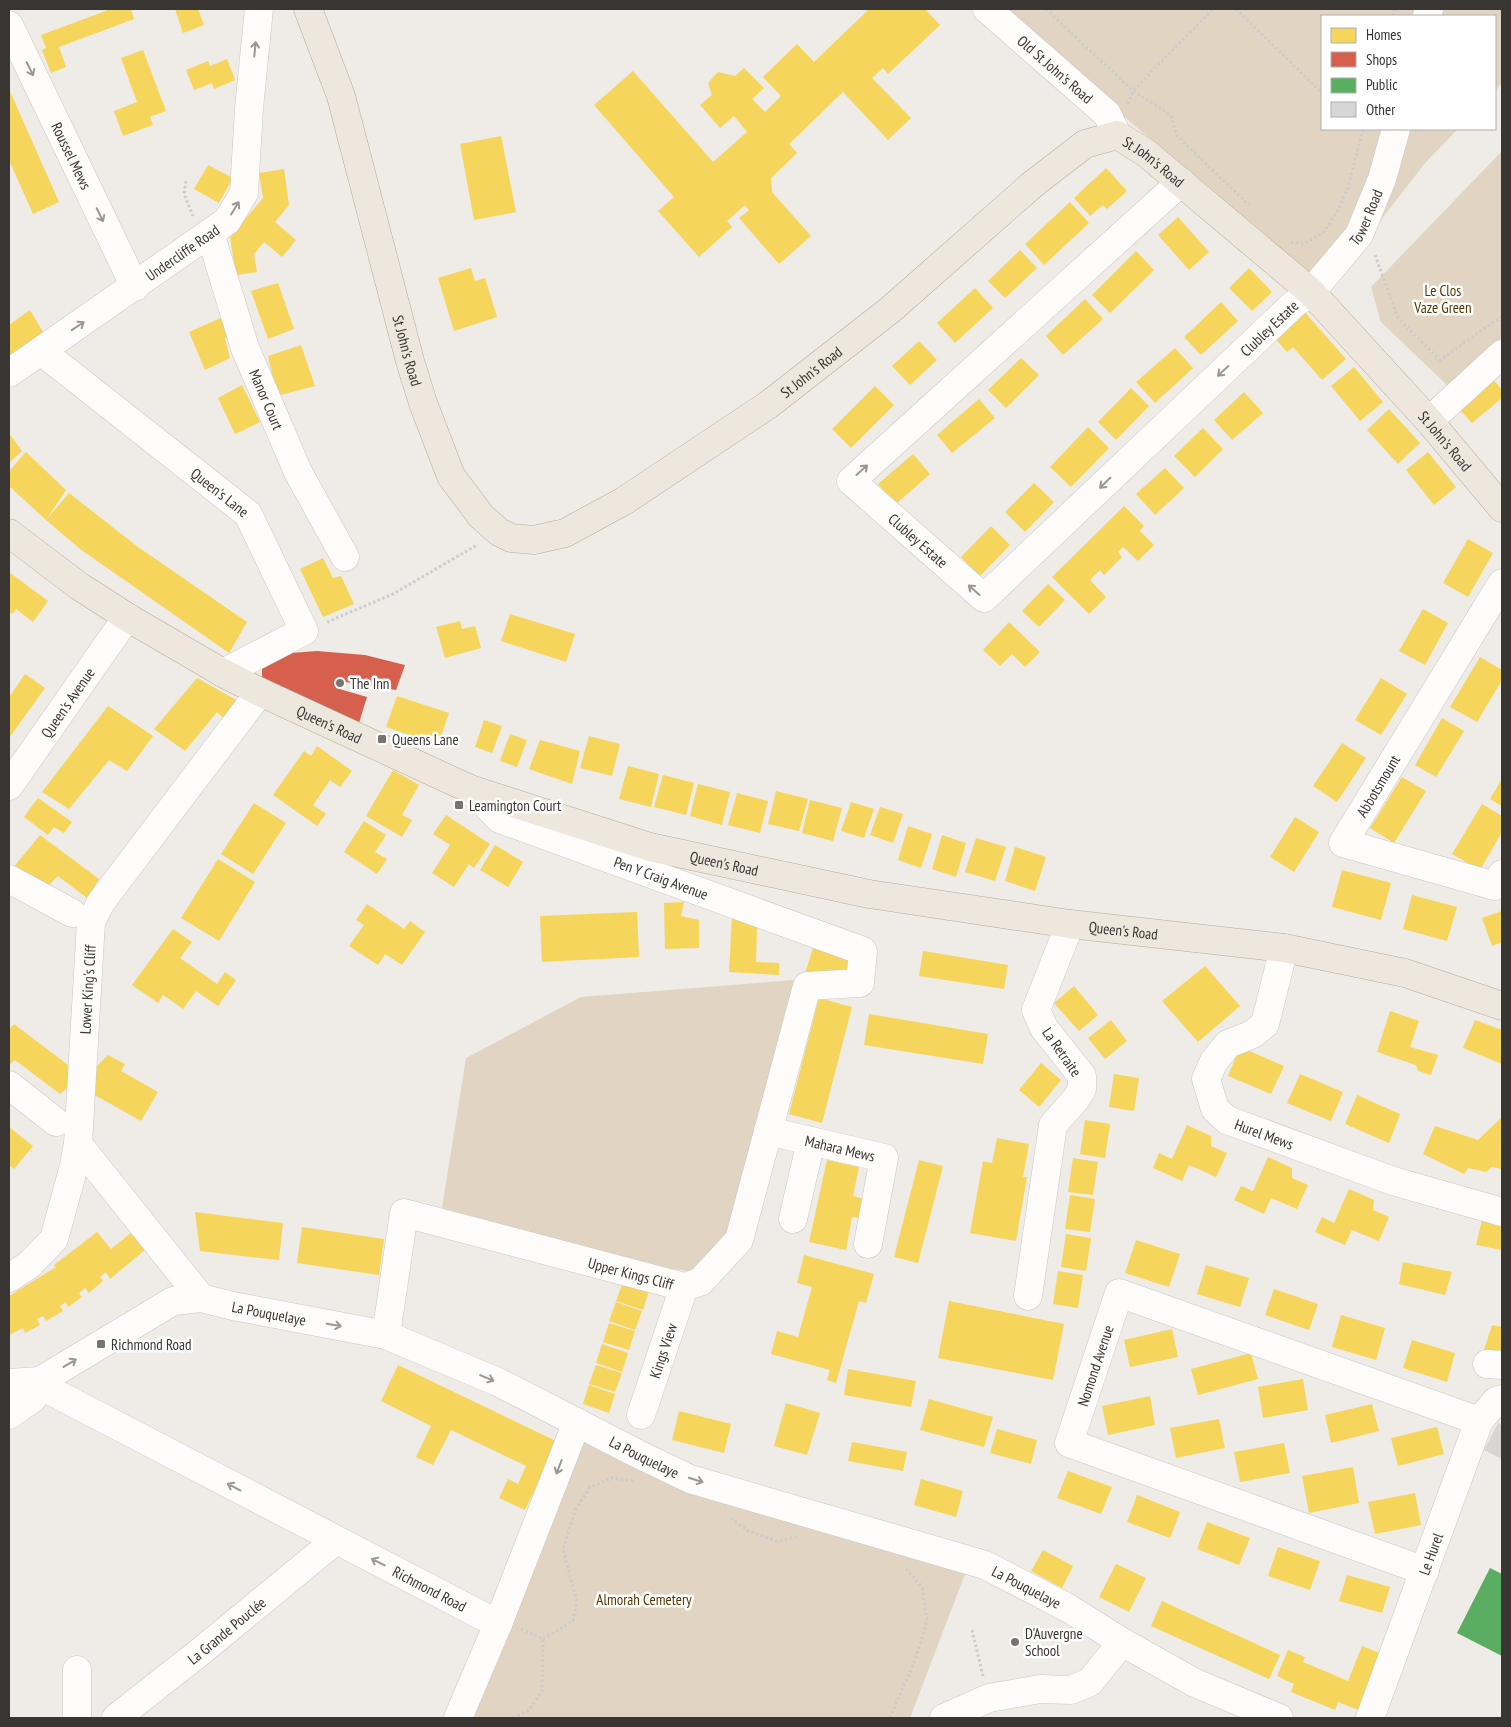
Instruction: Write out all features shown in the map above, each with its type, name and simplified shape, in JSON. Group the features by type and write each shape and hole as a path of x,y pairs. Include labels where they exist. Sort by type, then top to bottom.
{"main road":[{"name":"St John's Road","path":"308,9 341,96 408,352 424,403 451,476 481,516 499,532 511,538 534,540 565,533 624,501 768,405 890,310 1032,184 1085,144 1117,135 1146,153 1312,292 1429,421 1502,508"},
{"name":"Queen's Road","path":"9,533 79,586 127,617 223,673 260,692 470,789 659,849 869,894 1070,924 1284,948 1405,973 1502,1006"}],"street":[{"name":"Undercliffe Road","path":"9,373 227,221 244,193 249,108 259,9"},
{"name":"Old St John's Road","path":"988,9 1106,114 1117,135"},
{"name":"Roussel Mews","path":"9,25 134,287"},
{"name":"Tower Road","path":"1312,292 1359,236 1382,179 1396,130"},
{"name":"Clubley Estate","path":"1182,182 851,480 984,598 1294,304 1312,292"},
{"name":"Manor Court","path":"207,236 245,348 298,472 345,557"},
{"name":"Queen's Lane","path":"41,351 248,514 304,631"},
{"path":"1429,421 1502,354"},
{"name":"Abbotsmount","path":"1502,583 1343,843 1495,886 1502,874"},
{"name":"Queen's Avenue","path":"9,786 127,617"},
{"path":"223,673 304,631"},
{"name":"Lower King's Cliff","path":"9,1278 28,1265 66,1232 78,1144 91,922 101,902 260,692"},
{"name":"Pen Y Craig Avenue","path":"470,789 500,819 863,951"},
{"path":"9,879 72,912"},
{"name":"La Retraite","path":"1028,1296 1053,1125 1076,1099 1082,1089 1082,1076 1044,1028 1036,1010 1070,924"},
{"name":"Hurel Mews","path":"1284,948 1265,1024 1253,1034 1228,1044 1214,1061 1206,1079 1214,1109 1227,1120 1394,1181 1502,1212"},
{"name":"Upper Kings Cliff","path":"386,1335 404,1213 684,1287 700,1282 739,1240 807,986 860,983 863,951"},
{"path":"9,1085 56,1122"},
{"name":"Mahara Mews","path":"768,1132 884,1158 868,1244"},
{"path":"793,1219 811,1141"},
{"path":"78,1144 202,1298"},
{"name":"Kings View","path":"641,1415 684,1287"},
{"name":"Nomond Avenue","path":"1425,1571 1069,1443 1118,1293 1479,1421"},
{"name":"La Pouquelaye","path":"9,1383 40,1381 173,1301 202,1298 233,1306 386,1335 500,1383 636,1453 690,1478 984,1565 1068,1608 1122,1642 1195,1683 1279,1718"},
{"path":"9,1415 33,1398 40,1381"},
{"name":"Richmond Road","path":"40,1381 47,1389 498,1624"},
{"name":"Le Hurel","path":"1370,1718 1479,1421 1496,1401 1502,1399"},
{"path":"458,1718 498,1624 577,1422"},
{"name":"La Grande Pouclée","path":"116,1718 200,1652 336,1540"},
{"path":"944,1718 988,1698 1040,1689 1071,1690 1090,1682 1122,1642"},
{"path":"77,1670 77,1718"}],"path":[{"path":"1046,9 1133,91 1172,115 1177,136 1253,209"},
{"path":"1117,135 1133,91 1213,9"},
{"path":"1236,9 1321,92"},
{"path":"1287,242 1303,244 1323,233 1337,212 1348,188 1362,130"},
{"path":"186,181 184,194 207,236"},
{"path":"1359,236 1372,247 1398,318 1440,360 1502,316"},
{"path":"304,631 393,594 499,532"},
{"path":"514,1718 530,1710 542,1691 543,1639 573,1621 577,1602 563,1549 576,1509 590,1487 612,1478 638,1482"},
{"path":"723,1515 732,1518 748,1531 777,1541 798,1537 807,1539"},
{"path":"890,1718 915,1660 927,1620 922,1587 905,1568 896,1566"}],"green space":[{"path":"998,9 1418,9 1416,15 1321,15 1321,130 1386,130 1353,228 1312,277"},
{"path":"1443,9 1502,9 1502,83 1496,90 1496,15 1441,15"},
{"path":"1404,130 1457,130 1425,163 1374,229"},
{"name":"Le Clos Vaze Green","path":"1502,151 1502,343 1449,387 1381,322 1371,287"},
{"path":"794,980 776,1071 732,1230 715,1253 689,1271 656,1267 442,1208 466,1058 581,997"},
{"name":"Almorah Cemetery","path":"585,1440 694,1491 965,1574 910,1718 468,1718"}],"building: Homes":[{"path":"111,9 131,9 134,19 59,47 66,67 51,73 42,50 46,48 41,35"},
{"path":"175,9 198,9 204,25 183,33"},
{"path":"869,9 925,9 940,25 888,74 883,68 872,78 911,118 888,140 843,92 789,144 797,153 771,178 772,192 811,236 779,264 739,218 749,210 745,205 727,221 732,227 699,257 658,211 674,197 594,105 633,71 713,162 747,132 734,116 720,128 700,105 712,95 708,83 718,72 735,76 744,68 764,88 752,99 765,112 781,96 763,77 797,44 814,62"},
{"path":"143,50 166,111 150,117 153,125 123,136 114,111 137,102 121,58"},
{"path":"227,59 235,80 214,89 212,83 194,90 186,70 208,61 210,66"},
{"path":"9,89 59,202 33,214 9,160"},
{"path":"501,136 516,212 474,220 460,144"},
{"path":"208,165 233,178 219,203 194,189"},
{"path":"1106,168 1127,191 1107,209 1103,205 1090,216 1074,198"},
{"path":"284,169 289,205 275,222 296,240 282,257 264,242 254,254 257,272 236,275 230,237 263,198 259,173"},
{"path":"1070,202 1089,223 1044,265 1025,244"},
{"path":"1178,217 1209,252 1189,270 1158,235"},
{"path":"1020,250 1037,268 1005,298 988,281"},
{"path":"1136,251 1154,270 1110,313 1092,295"},
{"path":"471,268 475,281 485,278 497,317 454,331 438,278"},
{"path":"1249,268 1272,292 1252,311 1229,288"},
{"path":"278,283 294,329 268,339 251,291"},
{"path":"975,288 993,308 955,343 937,323"},
{"path":"1085,299 1103,319 1063,355 1046,336"},
{"path":"1221,302 1238,321 1201,355 1184,337"},
{"path":"1302,309 1346,359 1322,380 1293,347 1287,352 1272,335"},
{"path":"30,310 43,332 9,356 9,325"},
{"path":"223,317 233,334 225,338 230,358 205,370 189,332"},
{"path":"919,341 937,360 910,385 892,366"},
{"path":"301,345 315,386 277,396 268,356"},
{"path":"1175,348 1193,368 1155,403 1136,382"},
{"path":"1021,358 1039,375 1006,408 988,390"},
{"path":"1354,367 1383,402 1360,421 1331,386"},
{"path":"1491,377 1502,390 1502,398 1472,423 1456,406"},
{"path":"242,385 260,422 235,434 218,398"},
{"path":"875,386 894,405 851,448 832,429"},
{"path":"1131,388 1149,406 1116,440 1098,422"},
{"path":"1244,392 1263,413 1232,440 1214,420"},
{"path":"979,399 995,418 952,453 937,435"},
{"path":"1389,409 1420,443 1398,464 1367,430"},
{"path":"1088,427 1109,448 1071,487 1050,467"},
{"path":"1203,428 1223,449 1195,477 1174,456"},
{"path":"9,433 22,451 9,463"},
{"path":"26,452 66,490 46,520 9,486 9,471"},
{"path":"1428,452 1456,487 1434,505 1406,470"},
{"path":"913,454 930,474 896,504 878,484"},
{"path":"1165,468 1184,488 1155,515 1136,494"},
{"path":"1034,483 1054,502 1025,532 1005,512"},
{"path":"69,493 138,547 247,622 229,653 80,549 46,520"},
{"path":"1124,506 1144,526 1140,531 1154,545 1138,561 1123,547 1118,552 1122,557 1104,575 1100,570 1090,580 1106,597 1089,614 1052,577"},
{"path":"991,526 1010,545 980,576 961,557"},
{"path":"1468,539 1493,553 1468,597 1443,583"},
{"path":"323,558 333,578 341,576 354,604 323,617 300,569"},
{"path":"9,572 48,601 33,622 16,609 12,614 9,612"},
{"path":"1048,584 1065,600 1039,627 1022,611"},
{"path":"1423,609 1448,623 1425,665 1399,651"},
{"path":"510,614 575,634 566,662 501,641"},
{"path":"460,621 462,629 475,626 481,648 445,658 436,627"},
{"path":"1009,622 1040,652 1025,667 1012,654 1000,666 983,650"},
{"path":"1480,657 1502,670 1502,680 1477,722 1450,707"},
{"path":"25,674 45,688 9,738 9,697"},
{"path":"197,678 238,701 228,722 217,712 185,751 154,729"},
{"path":"1381,678 1407,694 1381,735 1355,720"},
{"path":"397,696 449,713 438,745 386,727"},
{"path":"108,706 153,736 127,771 109,760 69,809 42,792"},
{"path":"1442,718 1464,731 1436,777 1415,765"},
{"path":"484,720 502,726 492,753 475,747"},
{"path":"510,734 527,740 517,767 500,761"},
{"path":"589,736 620,744 612,776 580,768"},
{"path":"540,740 580,751 572,784 529,769"},
{"path":"1342,743 1366,758 1337,802 1313,786"},
{"path":"317,746 352,771 340,787 330,780 313,805 326,814 317,826 273,795 304,751 311,756"},
{"path":"628,766 659,774 651,807 619,799"},
{"path":"393,770 419,785 402,815 412,820 402,837 366,816"},
{"path":"663,775 694,783 686,815 654,807"},
{"path":"1402,777 1426,791 1394,843 1370,828"},
{"path":"1502,779 1502,806 1490,799"},
{"path":"698,784 730,792 722,825 690,816"},
{"path":"776,791 808,799 799,831 768,824"},
{"path":"737,793 768,801 760,833 728,825"},
{"path":"38,798 72,822 64,833 54,827 48,835 24,817"},
{"path":"810,800 842,808 833,841 802,833"},
{"path":"851,802 874,809 864,838 841,831"},
{"path":"254,803 286,823 253,874 221,854"},
{"path":"1482,804 1502,816 1502,832 1480,870 1452,854"},
{"path":"880,807 903,814 893,843 870,835"},
{"path":"446,815 490,844 474,868 469,864 454,887 432,873 450,845 433,834"},
{"path":"1295,817 1319,832 1294,872 1270,857"},
{"path":"364,821 386,835 375,852 387,859 377,874 344,852"},
{"path":"908,826 932,834 921,868 898,860"},
{"path":"40,835 99,879 87,898 58,876 42,892 12,869"},
{"path":"942,835 966,843 956,877 932,869"},
{"path":"976,838 1006,847 995,881 965,872"},
{"path":"495,845 523,862 508,887 480,870"},
{"path":"1015,847 1046,857 1035,891 1005,881"},
{"path":"218,859 255,882 219,941 181,918"},
{"path":"1342,870 1391,883 1381,920 1332,907"},
{"path":"1412,895 1457,907 1447,941 1403,929"},
{"path":"684,902 681,916 699,920 699,948 665,949 664,903"},
{"path":"367,904 404,929 410,921 425,932 402,965 385,954 378,965 349,946 364,925 356,920"},
{"path":"1502,911 1502,942 1492,946 1482,918"},
{"path":"637,912 639,957 542,962 540,916"},
{"path":"732,916 757,926 756,962 779,963 779,975 729,972"},
{"path":"173,929 192,942 180,958 217,984 225,972 236,980 218,1006 196,991 183,1009 163,995 158,1003 132,985"},
{"path":"813,948 851,960 851,981 803,980"},
{"path":"923,951 1008,965 1004,989 919,976"},
{"path":"1205,966 1240,1006 1198,1042 1162,1001"},
{"path":"1074,986 1098,1015 1079,1031 1054,1003"},
{"path":"819,998 852,1007 822,1123 789,1114"},
{"path":"1390,1011 1419,1021 1410,1047 1438,1055 1431,1075 1418,1071 1416,1065 1377,1052"},
{"path":"869,1014 988,1034 983,1064 864,1045"},
{"path":"1111,1020 1127,1041 1105,1059 1088,1038"},
{"path":"1475,1020 1502,1030 1502,1064 1463,1048"},
{"path":"14,1024 68,1065 70,1086 60,1094 15,1060 9,1065 9,1030"},
{"path":"1240,1047 1284,1066 1271,1094 1228,1076"},
{"path":"108,1055 125,1064 121,1071 158,1092 141,1121 93,1094 93,1070"},
{"path":"1041,1063 1061,1080 1039,1107 1019,1090"},
{"path":"1114,1074 1139,1078 1134,1111 1109,1107"},
{"path":"1300,1074 1343,1092 1331,1121 1287,1103"},
{"path":"1357,1095 1400,1114 1389,1143 1345,1124"},
{"path":"1502,1117 1502,1169 1492,1167 1486,1172 1468,1168 1464,1174 1423,1154 1435,1126 1478,1140"},
{"path":"1085,1120 1110,1124 1105,1158 1080,1154"},
{"path":"1187,1125 1211,1136 1211,1146 1227,1153 1216,1177 1189,1165 1182,1181 1153,1168 1159,1153 1172,1159"},
{"path":"9,1127 33,1146 14,1169 9,1165"},
{"path":"997,1138 1029,1144 1023,1177 1027,1177 1016,1241 970,1233 983,1161 992,1163"},
{"path":"1268,1157 1292,1168 1292,1178 1308,1185 1297,1209 1271,1198 1264,1214 1234,1200 1241,1186 1253,1191"},
{"path":"1073,1158 1098,1162 1093,1195 1068,1192"},
{"path":"827,1160 859,1167 853,1196 868,1200 864,1219 852,1217 846,1250 809,1242"},
{"path":"919,1160 943,1166 918,1263 894,1257"},
{"path":"1349,1189 1374,1200 1373,1210 1389,1217 1379,1241 1352,1230 1345,1245 1315,1232 1322,1217 1334,1223"},
{"path":"1070,1195 1095,1199 1090,1232 1065,1229"},
{"path":"195,1212 283,1223 279,1260 200,1251"},
{"path":"1483,1216 1502,1221 1502,1250 1476,1245"},
{"path":"302,1227 384,1239 379,1275 297,1263"},
{"path":"97,1232 111,1249 132,1232 146,1249 110,1279 106,1272 100,1277 103,1281 89,1293 85,1288 79,1293 82,1297 68,1307 66,1302 60,1306 63,1311 46,1321 43,1316 37,1319 40,1325 25,1333 23,1328 9,1335 9,1296 56,1267 54,1265"},
{"path":"1066,1234 1091,1238 1086,1271 1061,1267"},
{"path":"1136,1240 1180,1254 1169,1287 1125,1273"},
{"path":"804,1255 874,1274 866,1303 859,1301 836,1383 827,1380 830,1370 771,1354 777,1331 798,1337 812,1287 797,1283"},
{"path":"1403,1262 1452,1272 1445,1295 1399,1284"},
{"path":"1206,1265 1249,1278 1240,1307 1197,1294"},
{"path":"1058,1271 1083,1275 1078,1308 1053,1304"},
{"path":"623,1282 649,1291 643,1310 616,1301"},
{"path":"1274,1289 1318,1304 1309,1330 1265,1315"},
{"path":"949,1301 1064,1324 1053,1380 938,1358"},
{"path":"616,1302 642,1311 635,1330 609,1321"},
{"path":"1341,1315 1385,1328 1376,1360 1332,1347"},
{"path":"609,1323 635,1331 629,1350 603,1342"},
{"path":"1492,1325 1502,1327 1502,1361 1482,1356"},
{"path":"1172,1329 1178,1357 1130,1367 1124,1340"},
{"path":"1412,1340 1455,1353 1447,1382 1403,1368"},
{"path":"602,1344 628,1353 622,1372 596,1363"},
{"path":"1251,1353 1258,1379 1198,1395 1191,1369"},
{"path":"398,1365 558,1442 525,1510 499,1498 508,1479 518,1484 526,1466 451,1430 433,1465 416,1457 431,1426 381,1401"},
{"path":"596,1365 622,1373 615,1392 589,1384"},
{"path":"848,1369 916,1381 911,1407 844,1395"},
{"path":"1303,1379 1308,1410 1263,1418 1258,1387"},
{"path":"589,1385 615,1394 609,1413 583,1404"},
{"path":"1150,1396 1155,1425 1108,1435 1102,1406"},
{"path":"929,1399 993,1417 984,1447 920,1430"},
{"path":"786,1403 820,1413 807,1455 774,1446"},
{"path":"1372,1404 1379,1431 1331,1443 1325,1415"},
{"path":"679,1411 731,1424 724,1453 672,1440"},
{"path":"1219,1419 1225,1448 1176,1458 1170,1428"},
{"path":"1437,1427 1444,1454 1398,1466 1391,1438"},
{"path":"997,1429 1037,1440 1031,1464 990,1453"},
{"path":"852,1442 907,1452 903,1471 848,1461"},
{"path":"1284,1443 1290,1473 1240,1482 1234,1452"},
{"path":"1353,1467 1359,1503 1309,1513 1302,1476"},
{"path":"1068,1471 1112,1487 1101,1514 1057,1498"},
{"path":"921,1479 963,1491 956,1517 914,1505"},
{"path":"1415,1493 1421,1525 1375,1534 1368,1502"},
{"path":"1137,1495 1180,1512 1170,1538 1127,1522"},
{"path":"1207,1522 1250,1538 1239,1565 1197,1549"},
{"path":"1278,1547 1320,1561 1310,1590 1268,1576"},
{"path":"1043,1550 1073,1566 1062,1588 1031,1571"},
{"path":"1116,1564 1146,1578 1129,1612 1099,1597"},
{"path":"1347,1575 1390,1587 1382,1613 1339,1601"},
{"path":"1162,1601 1280,1655 1269,1679 1151,1626"},
{"path":"1362,1646 1382,1654 1358,1710 1338,1702 1335,1710 1291,1692 1294,1684 1277,1676 1288,1650 1305,1657 1303,1662 1348,1681"}],"building: Shops":[{"path":"317,651 365,655 405,665 396,690 339,681 336,688 367,697 359,723 262,679 262,662 278,654"}],"building: Public":[{"path":"1490,1568 1502,1574 1502,1656 1457,1633"}],"building: Other":[{"path":"1498,1423 1502,1425 1502,1459 1484,1450"}],"place":[{"name":"The Inn","path":"340,683"},
{"name":"Queens Lane","path":"382,739"},
{"name":"Leamington Court","path":"459,805"},
{"name":"Richmond Road","path":"101,1344"},
{"name":"D'Auvergne School","path":"1015,1642"}]}
